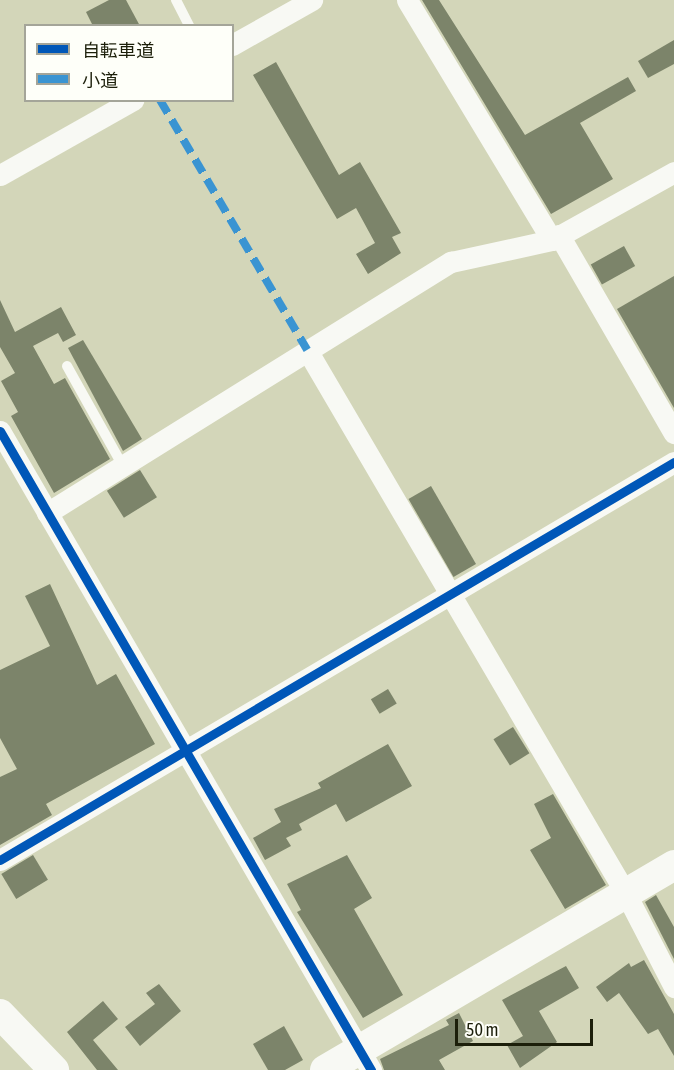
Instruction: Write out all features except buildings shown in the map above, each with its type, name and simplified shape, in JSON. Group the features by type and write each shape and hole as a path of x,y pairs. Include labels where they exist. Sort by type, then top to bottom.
{"street":[{"path":"234,44 312,0"},
{"path":"407,0 556,238 674,433"},
{"path":"0,175 129,102"},
{"path":"47,513 451,262 556,238 674,172"},
{"path":"307,350 626,894 674,987"},
{"path":"0,431 365,1060"},
{"path":"0,860 674,462"},
{"path":"325,1070 365,1060 674,865"},
{"path":"0,1014 54,1070"}],"lane":[{"path":"176,0 188,24"},
{"path":"67,366 123,466"}],"marked path":[{"path":"161,102 307,350"}],"cycle path":[{"path":"0,431 371,1070"},
{"path":"0,860 674,462"}]}
